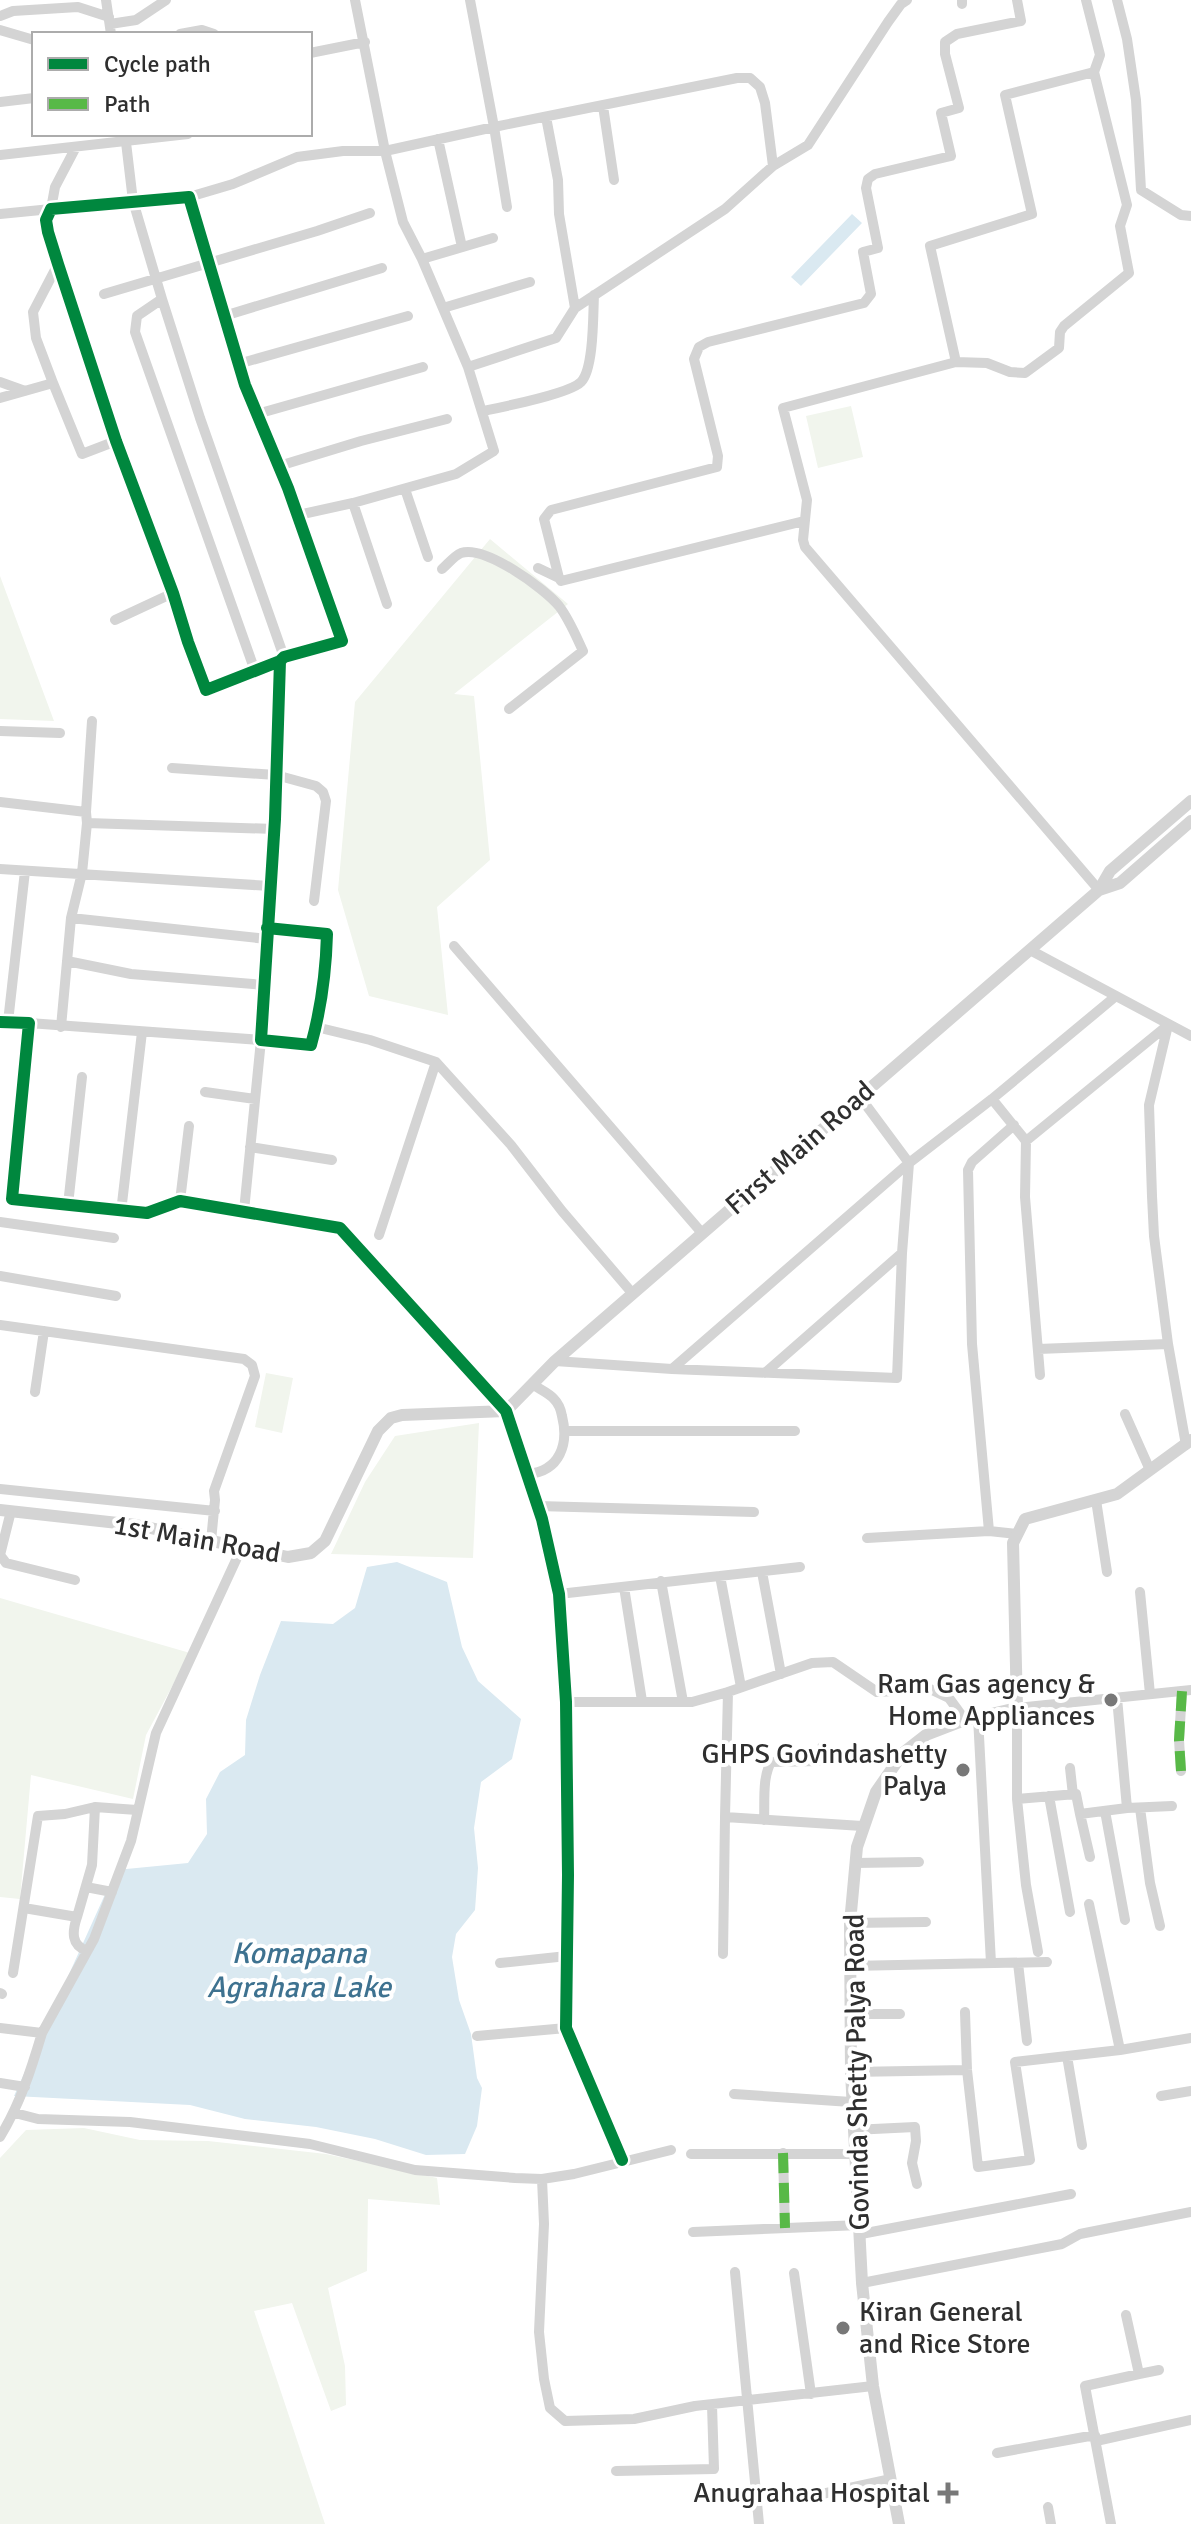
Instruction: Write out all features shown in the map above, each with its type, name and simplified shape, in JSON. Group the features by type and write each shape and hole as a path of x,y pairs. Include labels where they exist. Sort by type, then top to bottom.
{"street":[{"path":"106,0 110,25"},
{"path":"0,16 13,11 78,7 110,25 136,20 166,0"},
{"path":"298,515 456,474 494,451 468,367 403,222 385,151 355,0"},
{"path":"470,0 507,207"},
{"path":"468,367 556,338 575,308 725,209 773,166 808,145 888,22 907,0"},
{"path":"559,578 544,519 551,510 717,467 718,456 694,359 699,347 708,342 864,303 871,294 863,252 878,248 866,188 868,179 875,174 951,156 941,113 959,108 945,54 945,42 957,34 1021,21 1017,0"},
{"path":"1086,0 1100,55 1094,72 1127,205 1120,226 1129,273 1064,326 1060,332 1059,348 1025,373 1010,372 987,363 956,362 783,408 807,500 803,540 813,558 1099,890"},
{"path":"1117,0 1127,39 1136,100 1141,190 1181,215 1191,216"},
{"path":"0,30 32,39"},
{"path":"312,53 365,42"},
{"path":"956,362 930,246 1032,214 1005,95 1094,72"},
{"path":"0,214 189,197 233,184 297,157 343,151 385,151 737,78 750,78 760,87 773,166"},
{"path":"0,102 32,98"},
{"path":"603,106 614,180"},
{"path":"546,117 558,180 559,214 575,308"},
{"path":"0,155 157,136"},
{"path":"126,138 133,201 162,299 282,659 261,1040 244,1211"},
{"path":"438,139 462,247"},
{"path":"76,147 55,187 46,220 48,232 116,441 206,690 282,659 342,641 298,515 238,364 189,197"},
{"path":"104,294 370,213"},
{"path":"422,259 493,238"},
{"path":"58,264 33,312 36,338 82,454 116,441"},
{"path":"224,316 382,268"},
{"path":"443,308 530,282"},
{"path":"483,411 567,390 581,382 588,368 594,295"},
{"path":"162,299 137,316 135,332 255,671"},
{"path":"238,364 408,316"},
{"path":"257,414 423,367"},
{"path":"0,382 25,391"},
{"path":"0,398 53,383"},
{"path":"279,466 447,419"},
{"path":"405,489 428,557"},
{"path":"353,503 387,604"},
{"path":"538,568 561,581 804,521"},
{"path":"442,569 459,554 473,551 525,575 544,589 561,608 583,651 509,709"},
{"path":"525,575 538,568 551,553"},
{"path":"115,620 173,593"},
{"path":"61,1027 71,918 82,873 92,721"},
{"path":"0,731 60,733"},
{"path":"172,768 276,775 316,786 323,792 326,801 314,901"},
{"path":"1099,890 1110,871 1191,801"},
{"path":"0,802 87,818 274,829"},
{"path":"1099,890 1120,883 1191,821"},
{"path":"0,869 270,886"},
{"path":"25,871 4,1022 311,1045 327,934 267,934 71,918"},
{"name":"First Main Road","path":"506,1411 555,1361 1099,890"},
{"path":"454,946 702,1233"},
{"path":"1030,950 1191,1036"},
{"path":"67,961 131,974 264,985"},
{"path":"672,1369 909,1163 1116,996"},
{"path":"29,1023 12,1199 147,1213 180,1201 340,1228 506,1411 538,1506 559,1594 566,1702 566,2028 622,2160"},
{"path":"1026,1141 1168,1025"},
{"path":"1038,1952 1026,1885 1017,1799 1013,1543 1025,1519 1117,1494 1189,1442 1168,1344 1154,1236 1149,1105 1168,1025"},
{"path":"316,1027 370,1040 436,1062 511,1145 633,1294"},
{"path":"121,1212 142,1032"},
{"path":"379,1235 436,1062"},
{"path":"68,1205 82,1077"},
{"path":"205,1092 255,1099"},
{"path":"555,1361 897,1378 909,1163 860,1097"},
{"path":"992,1099 1026,1141 1025,1197 1040,1375"},
{"path":"989,1531 972,1344 968,1170 972,1162 1014,1125"},
{"path":"180,1201 189,1126"},
{"path":"250,1147 332,1160"},
{"path":"0,1222 114,1238"},
{"path":"765,1373 902,1253"},
{"path":"0,1276 116,1296"},
{"path":"0,1325 244,1359 252,1365 255,1376 214,1491 211,1541"},
{"path":"35,1392 44,1331"},
{"path":"1038,1349 1168,1344"},
{"path":"528,1474 541,1472 555,1462 563,1449 565,1431 555,1399 532,1384"},
{"name":"1st Main Road","path":"5,1510 136,1525 288,1557 311,1553 325,1541 378,1431 391,1418 506,1411"},
{"path":"1125,1414 1150,1470"},
{"path":"565,1431 795,1431"},
{"path":"0,1489 215,1511"},
{"path":"1096,1500 1107,1572"},
{"path":"538,1506 754,1512"},
{"path":"5,1510 0,1555 6,1563 75,1580"},
{"path":"867,1538 989,1531 1017,1534"},
{"path":"0,2137 15,2113 42,2033 87,1951 112,1892 131,1841 156,1733 242,1547"},
{"path":"559,1594 800,1567"},
{"path":"762,1572 781,1674"},
{"path":"720,1576 741,1687"},
{"path":"661,1581 683,1702"},
{"path":"624,1587 642,1701"},
{"path":"1140,1592 1150,1694"},
{"path":"566,1702 692,1702 812,1663 833,1662 877,1692 930,1689 949,1698 972,1719 991,1963"},
{"path":"1181,1771 1179,1740 1186,1691"},
{"name":"Govinda Shetty Palya Road","path":"899,2524 873,2386 862,2283 851,2102 850,1923 855,1863 862,1826 876,1792 903,1753 926,1735 1017,1708 1186,1691"},
{"path":"723,1954 728,1692"},
{"path":"1117,1698 1127,1808"},
{"path":"764,1820 771,1762 819,1761 822,1747"},
{"path":"1070,1768 1073,1795"},
{"path":"1017,1799 1076,1794 1090,1857"},
{"path":"1049,1796 1070,1912"},
{"path":"1080,1814 1172,1806"},
{"path":"13,1973 38,1816 95,1807 137,1810"},
{"path":"87,1951 75,1943 75,1925 92,1865 95,1807"},
{"path":"1140,1808 1150,1883 1160,1926"},
{"path":"1105,1811 1125,1920"},
{"path":"725,1817 862,1826"},
{"path":"855,1863 919,1862"},
{"path":"86,1887 112,1892"},
{"path":"1089,1904 1120,2050"},
{"path":"24,1908 77,1917"},
{"path":"850,1923 926,1922"},
{"path":"500,1963 567,1956"},
{"path":"850,1966 1047,1962"},
{"path":"1018,1963 1027,2041"},
{"path":"965,2012 967,2070 978,2167 1030,2160 1015,2062 1191,2038"},
{"path":"850,2014 900,2014"},
{"path":"0,2028 42,2033"},
{"path":"477,2036 566,2028"},
{"path":"1067,2056 1082,2145"},
{"path":"851,2072 967,2070"},
{"path":"0,2083 25,2087"},
{"path":"1161,2096 1191,2091"},
{"path":"734,2094 851,2102"},
{"path":"15,2113 38,2119 130,2122 310,2144 415,2170 542,2179 671,2150"},
{"path":"853,2130 915,2127 912,2163 917,2184"},
{"path":"783,2153 785,2228"},
{"path":"691,2154 855,2154"},
{"path":"542,2179 544,2224 539,2332 550,2408 565,2421 634,2419 695,2406 873,2386"},
{"path":"693,2232 785,2228 860,2230 1071,2194"},
{"path":"862,2283 1062,2244 1080,2234 1191,2212"},
{"path":"735,2272 759,2524"},
{"path":"794,2273 811,2394"},
{"path":"1126,2315 1139,2374"},
{"path":"1111,2524 1085,2386 1159,2370"},
{"path":"616,2471 714,2469 712,2405"},
{"path":"997,2453 1191,2420"},
{"path":"808,2497 891,2479"},
{"path":"1048,2507 1051,2524"}],"shaded area":[{"path":"851,406 863,457 818,468 806,416"},
{"path":"490,539 568,604 454,694 474,696 490,860 437,907 448,1015 369,996 338,890 355,702"},
{"path":"0,576 54,721 0,719"},
{"path":"266,1373 293,1378 282,1433 255,1427"},
{"path":"479,1423 473,1558 331,1554 365,1482 395,1436"},
{"path":"0,1598 190,1653 146,1735 133,1799 31,1775 20,1899 0,1897"},
{"path":"84,2128 140,2140 208,2141 326,2154 437,2178 440,2205 368,2199 367,2271 328,2288 345,2366 346,2405 331,2411 292,2303 254,2311 325,2524 0,2524 0,2158 26,2130"}],"water":[{"path":"852,214 862,223 801,286 791,277"},
{"name":"Komapana Agrahara Lake","path":"397,1562 447,1582 462,1647 478,1681 521,1719 512,1759 481,1782 474,1828 478,1868 475,1910 456,1934 452,1957 459,2000 471,2034 477,2078 482,2088 477,2126 465,2154 426,2155 375,2139 316,2127 245,2119 190,2105 14,2096 116,1870 188,1863 207,1834 206,1799 220,1772 245,1755 246,1720 281,1621 333,1624 355,1608 367,1567"}],"marked path":[{"path":"1181,1771 1182,1691"},
{"path":"783,2153 785,2228"}],"cycle path":[{"path":"267,928 327,934 318,1018 311,1045 261,1040 275,819 280,661 206,690 116,441 58,264 46,220 51,209 189,197 245,385 288,488 342,641 284,657 280,661"},
{"path":"0,1022 29,1023 12,1199 147,1213 180,1201 340,1228 506,1411 542,1519 559,1594 566,1702 566,2028 622,2160"}],"place":[{"name":"Ram Gas agency & Home Appliances","path":"1111,1700"},
{"name":"GHPS Govindashetty Palya","path":"963,1770"},
{"name":"Kiran General and Rice Store","path":"843,2328"},
{"name":"Anugrahaa Hospital","path":"948,2493"}]}
